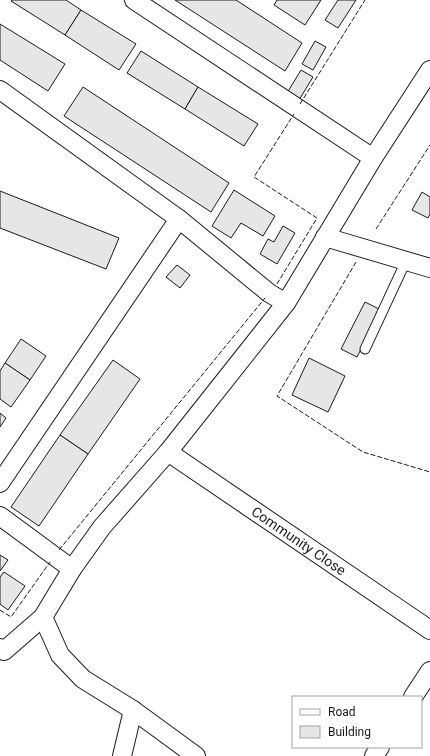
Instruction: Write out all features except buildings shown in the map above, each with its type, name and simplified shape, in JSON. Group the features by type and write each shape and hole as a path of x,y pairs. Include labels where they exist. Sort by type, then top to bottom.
{"street":[{"path":"134,0 373,158"},
{"path":"0,648 4,651 43,617 72,569 102,528 168,452 286,303 373,158 430,70"},
{"path":"0,90 179,219 269,293 286,303"},
{"path":"0,483 179,219"},
{"path":"325,237 430,268"},
{"name":"Community Close","path":"168,452 430,630"},
{"path":"0,516 72,569"},
{"path":"43,617 60,655 83,679 133,710 196,756"},
{"path":"414,696 430,671"},
{"path":"122,756 133,710"}],"lane":[{"path":"365,349 406,261"}],"fence":[{"path":"300,104 365,0"},
{"path":"277,284 317,218 254,177 294,114"},
{"path":"376,229 430,145"},
{"path":"356,262 277,396 363,452 430,472"},
{"path":"59,550 265,298"},
{"path":"0,610 11,617 50,562"}]}
